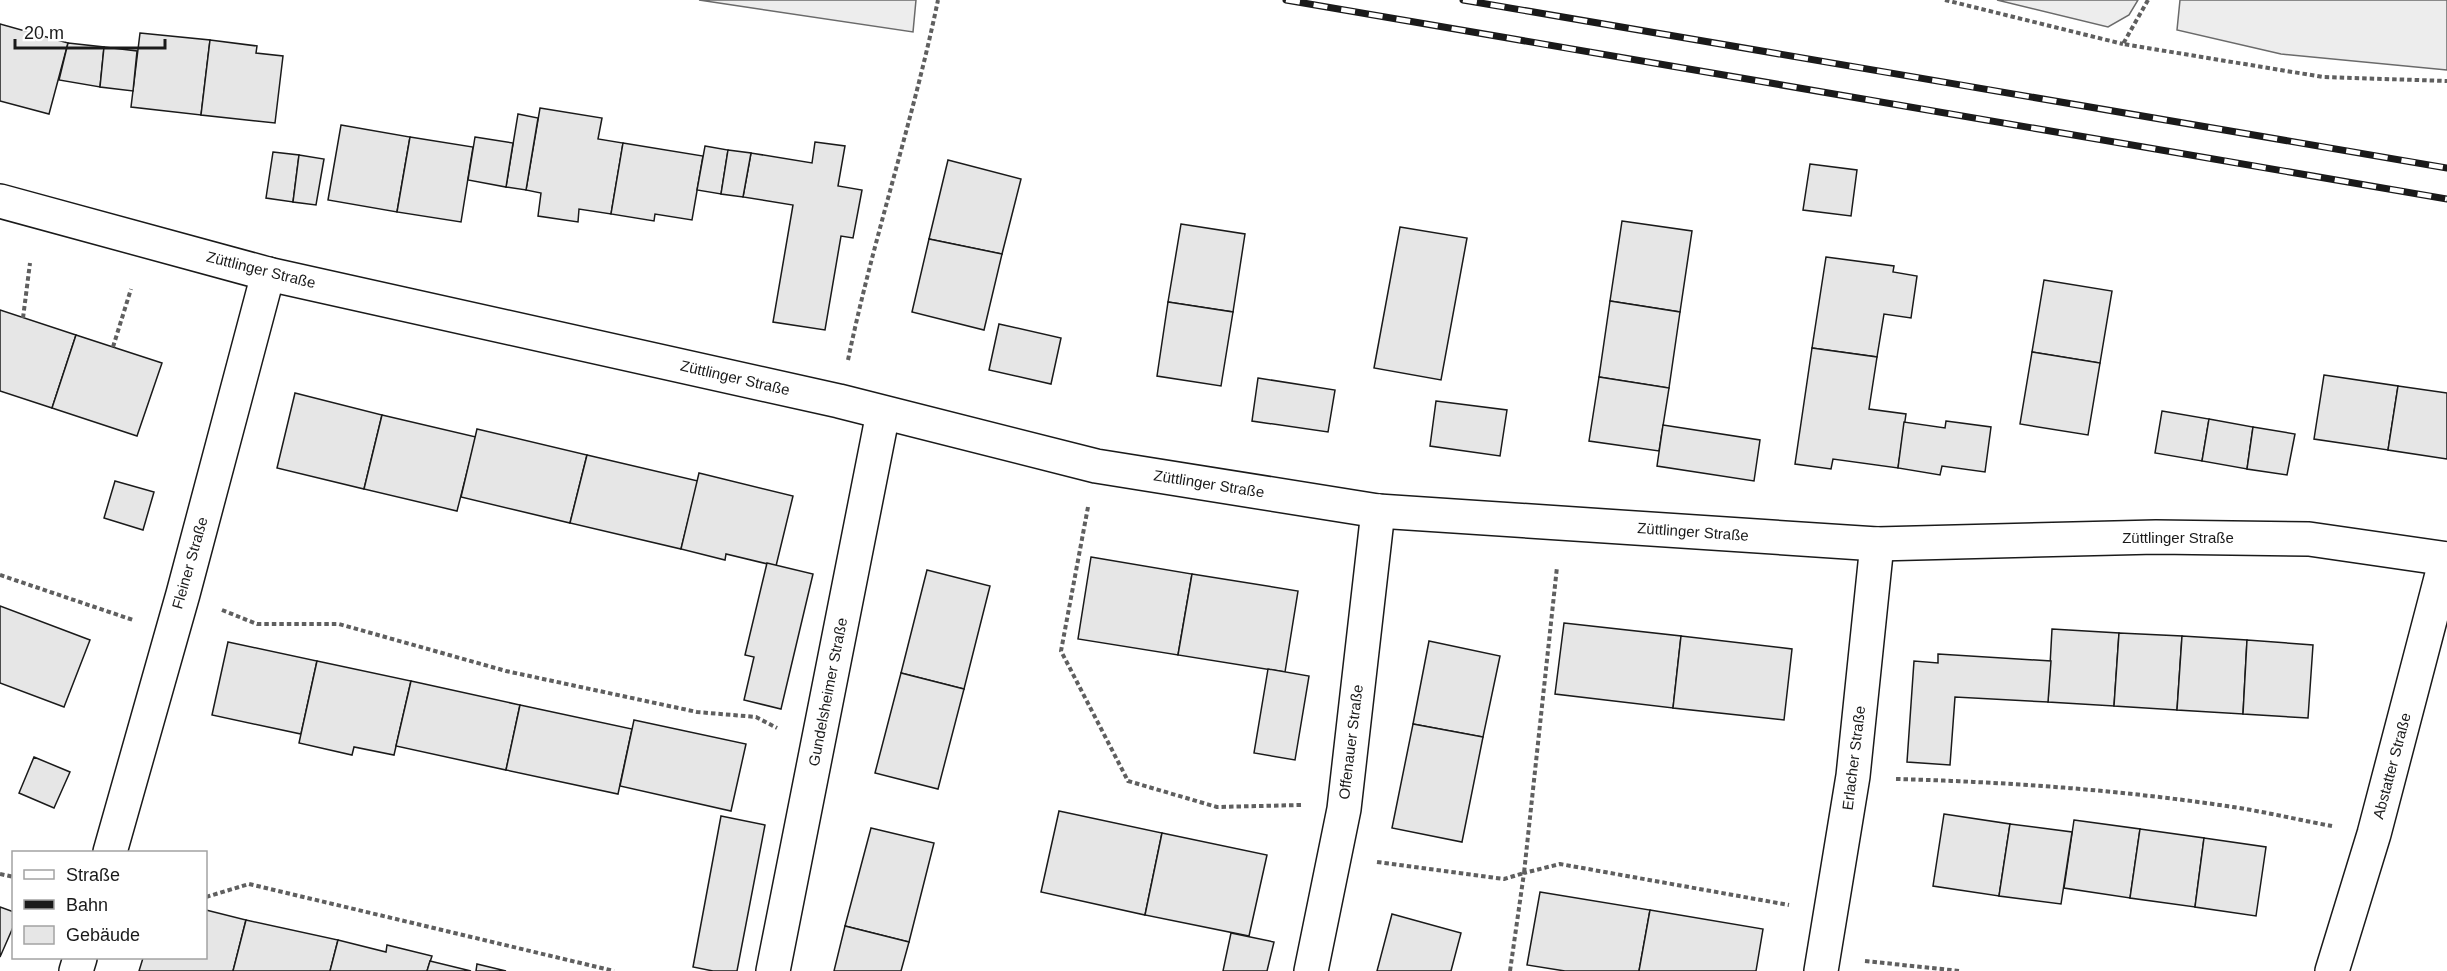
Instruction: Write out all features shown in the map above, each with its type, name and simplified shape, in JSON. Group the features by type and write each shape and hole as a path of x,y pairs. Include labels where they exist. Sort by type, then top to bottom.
{"street":[{"name":"Züttlinger Straße","path":"0,201 268,274 839,401 1096,466 1378,511 1877,544 2156,537 2309,539 2447,560"},
{"name":"Fleiner Straße","path":"110,851 170,633 183,594 268,274"},
{"name":"Gundelsheimer Straße","path":"773,971 884,413"},
{"name":"Offenauer Straße","path":"1311,971 1344,809 1378,511"},
{"name":"Erlacher Straße","path":"1823,964 1853,776 1877,544"},
{"name":"Abstatter Straße","path":"2332,971 2374,834 2447,560"}],"path":[{"path":"839,401 886,201 930,39 938,0"},
{"path":"1945,0 2123,44 2323,77 2447,81"},
{"path":"2123,44 2148,0"},
{"path":"23,318 30,263"},
{"path":"113,347 131,289"},
{"path":"1096,466 1061,651 1128,781 1217,807 1308,804 1344,809"},
{"path":"1510,971 1524,873 1561,523"},
{"path":"0,575 170,633"},
{"path":"183,594 257,624 339,624 506,671 697,712 756,717 817,748"},
{"path":"1853,776 2092,790 2234,807 2374,834"},
{"path":"1334,856 1504,879 1560,864 1831,913"},
{"path":"207,897 249,884 614,971"},
{"path":"1823,964 1960,971"}],"shaded area":[{"path":"699,0 916,0 913,32"},
{"path":"1997,0 2138,0 2129,15 2108,27"},
{"path":"2180,0 2447,0 2447,70 2281,54 2177,30"}],"building":[{"path":"0,24 68,43 49,114 0,101"},
{"path":"140,33 210,40 201,115 131,107"},
{"path":"210,40 257,46 256,53 283,56 275,123 201,115"},
{"path":"68,43 104,47 100,87 59,80"},
{"path":"104,47 137,51 133,91 100,87"},
{"path":"540,108 602,118 598,139 623,143 611,214 579,209 578,222 538,216 541,193 526,190"},
{"path":"518,114 538,118 526,190 506,187"},
{"path":"341,125 410,137 397,212 328,200"},
{"path":"410,137 473,147 461,222 397,212"},
{"path":"475,137 513,143 506,187 468,180"},
{"path":"815,142 845,146 838,186 862,190 853,238 841,236 825,330 773,322 793,205 743,197 751,153 812,163"},
{"path":"623,143 703,156 692,220 655,214 654,221 611,214"},
{"path":"705,146 728,150 721,194 697,190"},
{"path":"728,150 751,153 743,197 721,194"},
{"path":"273,152 299,155 293,202 266,198"},
{"path":"299,155 324,159 316,205 293,202"},
{"path":"948,160 1021,179 1002,254 929,239"},
{"path":"1810,164 1857,170 1851,216 1803,210"},
{"path":"1622,221 1692,231 1680,312 1610,301"},
{"path":"1181,224 1245,234 1233,312 1168,302"},
{"path":"1400,227 1467,238 1441,380 1374,368"},
{"path":"929,239 1002,254 984,330 912,312"},
{"path":"1826,257 1894,266 1893,272 1917,276 1911,318 1884,314 1877,357 1812,348"},
{"path":"2044,280 2112,291 2100,363 2032,352"},
{"path":"1610,301 1680,312 1669,388 1599,377"},
{"path":"1168,302 1233,312 1221,386 1157,376"},
{"path":"0,310 76,335 52,408 0,391"},
{"path":"999,324 1061,338 1051,384 989,370"},
{"path":"76,335 162,363 137,436 52,408"},
{"path":"1812,348 1877,357 1869,409 1906,414 1898,468 1833,459 1831,469 1795,464"},
{"path":"2032,352 2100,363 2088,435 2020,424"},
{"path":"2324,375 2398,386 2388,450 2314,439"},
{"path":"1599,377 1669,388 1659,451 1589,441"},
{"path":"1258,378 1335,390 1328,432 1252,421"},
{"path":"2398,386 2447,393 2447,459 2388,450"},
{"path":"295,393 382,415 364,489 277,468"},
{"path":"1436,401 1507,410 1500,456 1430,446"},
{"path":"2162,411 2209,419 2202,461 2155,453"},
{"path":"382,415 476,437 457,511 364,489"},
{"path":"2209,419 2253,427 2247,469 2202,461"},
{"path":"1946,421 1991,427 1985,472 1942,466 1940,475 1898,468 1904,422 1945,428"},
{"path":"1663,425 1760,440 1754,481 1657,466"},
{"path":"2253,427 2295,434 2287,475 2247,469"},
{"path":"477,429 587,455 570,523 461,497"},
{"path":"587,455 698,481 681,549 570,523"},
{"path":"699,473 793,496 776,566 726,554 725,560 681,549"},
{"path":"115,481 154,492 143,530 104,518"},
{"path":"1091,557 1192,574 1178,655 1078,639"},
{"path":"767,563 813,574 781,709 744,700 754,657 745,655"},
{"path":"927,570 990,586 964,689 901,673"},
{"path":"1192,574 1298,591 1285,672 1178,655"},
{"path":"0,606 90,640 64,707 0,683"},
{"path":"1564,623 1681,636 1673,708 1555,694"},
{"path":"2052,629 2119,633 2114,706 2048,702"},
{"path":"2119,633 2182,636 2177,710 2114,706"},
{"path":"1681,636 1792,649 1784,720 1673,708"},
{"path":"2182,636 2247,640 2243,714 2177,710"},
{"path":"2247,640 2313,645 2308,718 2243,714"},
{"path":"1429,641 1500,656 1483,737 1413,724"},
{"path":"228,642 317,661 301,734 212,715"},
{"path":"1938,654 2051,661 2048,702 1955,697 1950,765 1907,762 1914,661 1938,663"},
{"path":"317,661 411,681 394,755 354,747 352,755 299,743"},
{"path":"1268,669 1309,676 1295,760 1254,753"},
{"path":"901,673 964,689 938,789 875,773"},
{"path":"411,681 520,705 506,770 396,746"},
{"path":"520,705 632,729 618,794 506,770"},
{"path":"634,720 746,744 731,811 620,786"},
{"path":"1413,724 1483,737 1462,842 1392,828"},
{"path":"34,757 70,772 54,808 19,793"},
{"path":"1059,811 1162,833 1145,915 1041,892"},
{"path":"1944,814 2010,824 1999,896 1933,886"},
{"path":"721,816 765,825 737,971 713,971 693,967"},
{"path":"2074,820 2140,829 2130,898 2064,888"},
{"path":"2010,824 2072,832 2061,904 1999,896"},
{"path":"871,828 934,843 909,942 845,926"},
{"path":"2140,829 2204,838 2195,907 2130,898"},
{"path":"1162,833 1267,855 1249,936 1145,915"},
{"path":"2204,838 2266,847 2256,916 2195,907"},
{"path":"1540,892 1650,910 1639,971 1565,971 1527,965"},
{"path":"0,907 12,911 12,930 0,957"},
{"path":"207,910 246,920 233,971 139,971 143,959 207,959"},
{"path":"1650,910 1763,929 1756,971 1639,971"},
{"path":"1392,914 1461,933 1451,971 1377,971"},
{"path":"246,920 338,940 330,971 233,971"},
{"path":"845,926 909,942 901,971 834,971"},
{"path":"1231,933 1274,942 1267,971 1223,971"},
{"path":"338,940 386,952 387,945 432,956 427,971 330,971"},
{"path":"430,961 471,971 427,971"},
{"path":"477,964 506,971 476,971"}],"railway":[{"path":"1286,0 2447,199"},
{"path":"1463,0 2447,168"}]}
